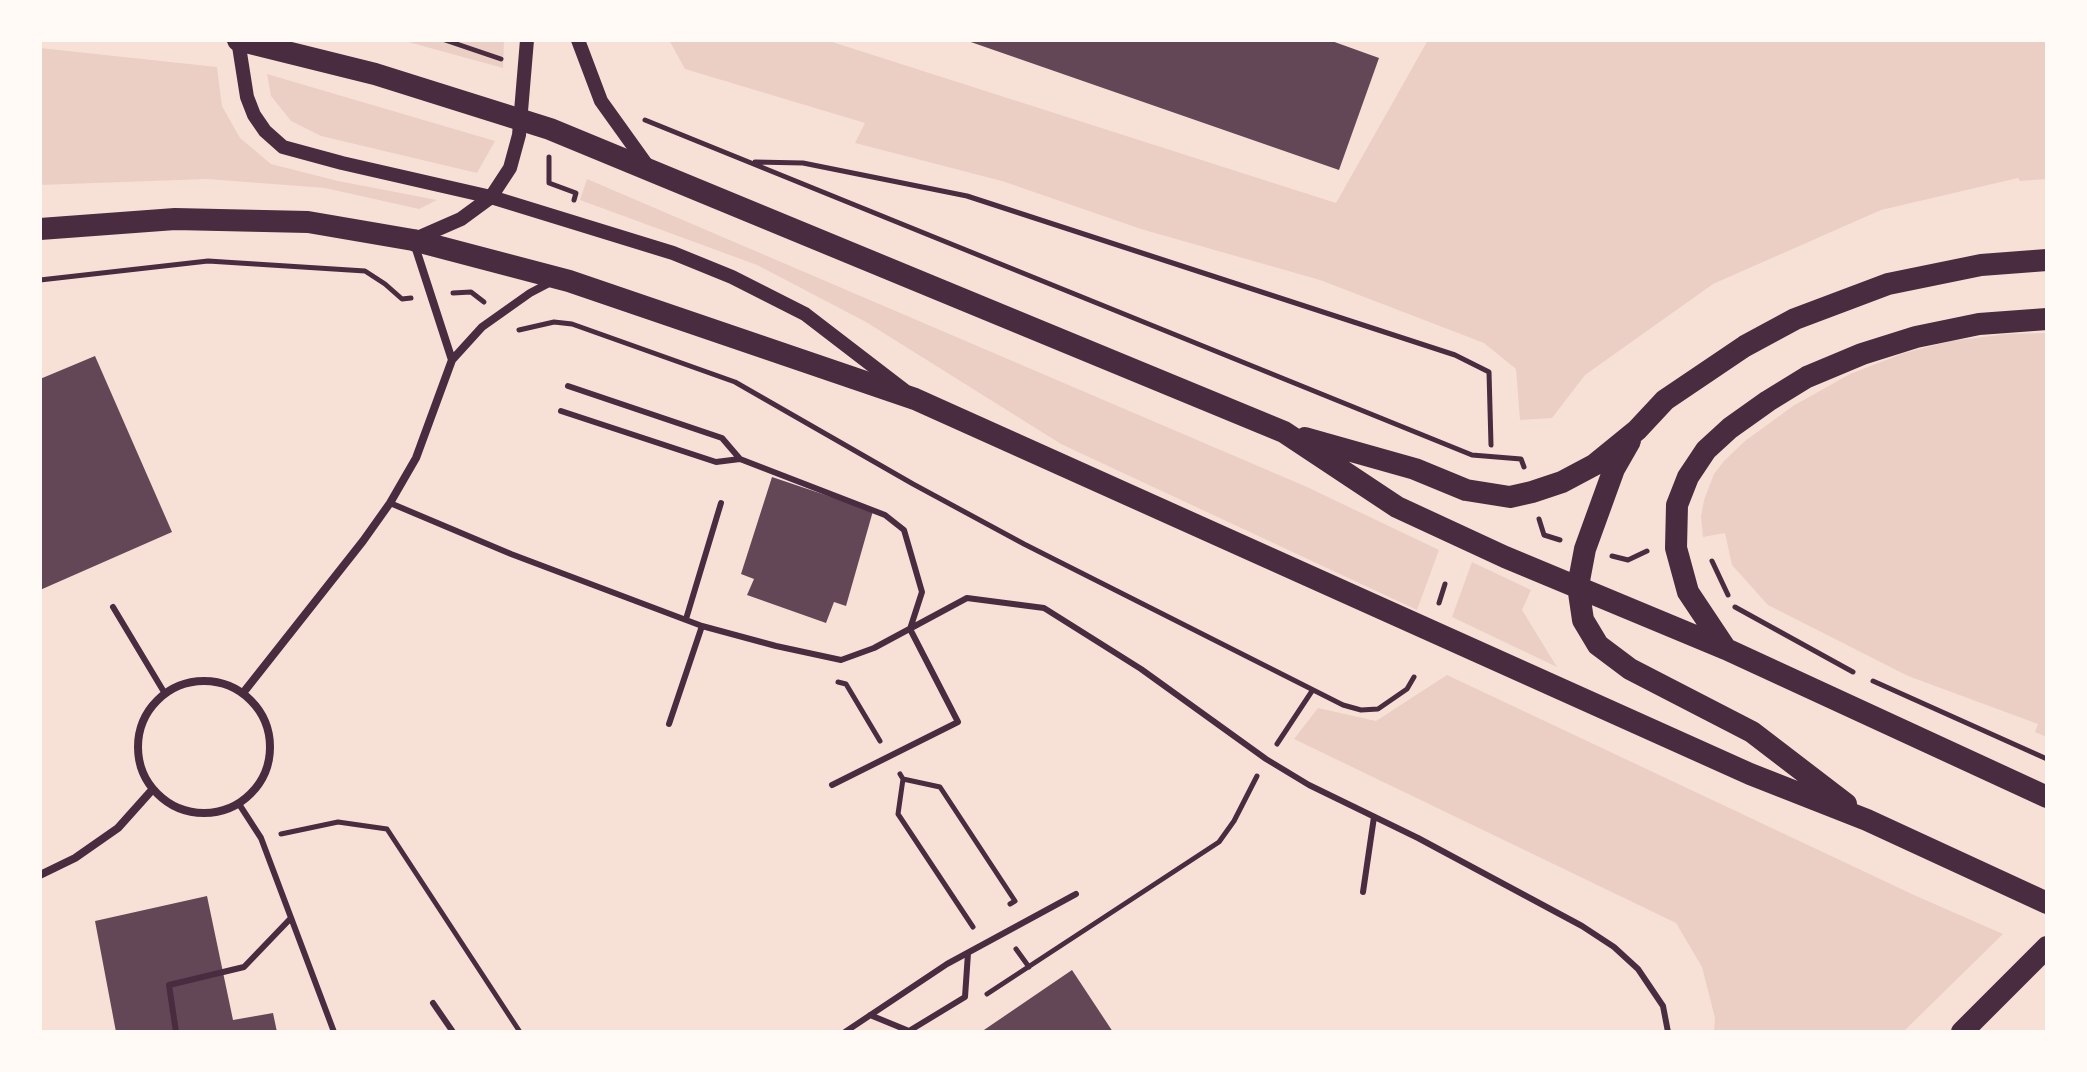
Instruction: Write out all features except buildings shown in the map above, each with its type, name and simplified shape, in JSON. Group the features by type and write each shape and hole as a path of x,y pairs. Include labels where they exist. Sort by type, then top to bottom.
{"highway":[{"path":"238,40 375,74 521,120 1284,432 1415,469 1466,490 1510,497 1562,482 1594,465 1637,430 1665,400 1734,353 1795,319 1900,281 1981,265 2047,260"},
{"path":"40,229 161,219 308,222 413,240 559,278 915,399 1750,774 1867,820 2047,903"},
{"path":"1726,649 1688,592 1676,548 1677,505 1688,477 1706,450 1730,428 1807,377 1862,354 1916,337 1979,324 2047,319"},
{"path":"1637,430 1614,469 1585,549 1578,586 1583,620 1598,645 1630,669 1752,732 1867,820"},
{"path":"1284,432 1397,507 1505,557 1726,649 2047,797"},
{"path":"1962,1032 2047,947"}],"street":[{"path":"238,40 247,97 254,115 265,131 283,147 491,197 673,253 732,277 805,314 915,399"},
{"path":"452,360 413,240 461,219 491,197 510,168 521,120 527,40"},
{"path":"578,40 601,101 651,171"},
{"path":"243,693 390,503 416,458 452,360 482,327 530,293 559,278"},
{"path":"215,680 243,693 258,708 270,733 270,756 265,773 254,791 239,804 226,810 187,812 168,804 152,790 141,771 137,742 142,718 164,692 187,681 215,680"},
{"path":"40,875 75,858 118,828 152,790"}],"lane":[{"path":"568,386 722,438 740,459"},
{"path":"561,411 716,462 740,459 885,515 904,530 922,592 910,629 958,722 832,785"},
{"path":"390,503 511,554 702,626 841,660 874,648 967,598 1044,608 1141,669 1266,759 1309,785 1582,926 1614,947 1638,969 1663,1006 1668,1032"},
{"path":"686,619 721,503"},
{"path":"113,607 164,692"},
{"path":"669,724 702,626"},
{"path":"239,804 261,838 334,1032"},
{"path":"1363,892 1374,817"},
{"path":"845,1032 968,953 1076,894"},
{"path":"176,1032 169,985 244,967 291,918"},
{"path":"870,1015 909,1031 965,997 968,953"},
{"path":"433,1003 453,1032"},
{"path":"443,1032 446,1021"}],"path":[{"path":"445,40 526,67"},
{"path":"642,119 1472,455 1521,459 1544,535 1628,560 1644,551 1706,548 1734,607 1850,671 2047,759"},
{"path":"750,162 803,163 967,196 1455,355 1489,372 1491,445"},
{"path":"40,280 208,261 365,271 402,299 471,292 517,330 554,322 572,324 735,382 1010,537 1312,691 1361,710 1378,709 1393,702 1414,677"},
{"path":"1437,611 1445,584"},
{"path":"833,681 846,684 903,779 898,814 973,928 982,922"},
{"path":"979,999 1219,842 1234,821 1266,759 1312,691"},
{"path":"903,779 940,787 1015,901 1003,909"},
{"path":"261,838 338,822 387,829 520,1032"}],"shaded area":[{"path":"401,40 504,40 503,68"},
{"path":"669,40 826,40 1336,203 1428,40 2047,40 2047,179 2020,181 2018,178 1881,210 1713,284 1585,375 1552,418 1520,420 1516,369 1484,343 1320,280 1141,229 1002,181 855,143 865,123 685,69"},
{"path":"40,48 217,67 222,106 240,138 271,164 338,181 437,200 419,209 325,188 207,179 40,185"},
{"path":"267,74 495,141 477,173 321,136 291,121 271,96"},
{"path":"587,179 1307,487 1439,550 1417,610 1061,444 866,322 757,265 580,200"},
{"path":"2047,333 2047,737 2035,732 2038,724 1908,676 1768,605 1732,565 1725,533 1703,537 1701,517 1714,474 1724,461 1745,441 1793,406 1850,374 1904,353 1951,341"},
{"path":"1472,562 1531,590 1522,610 1557,667 1452,617"},
{"path":"1447,675 2003,934 1903,1032 1714,1032 1715,1018 1702,967 1676,923 1294,739 1318,708 1376,721"}]}
